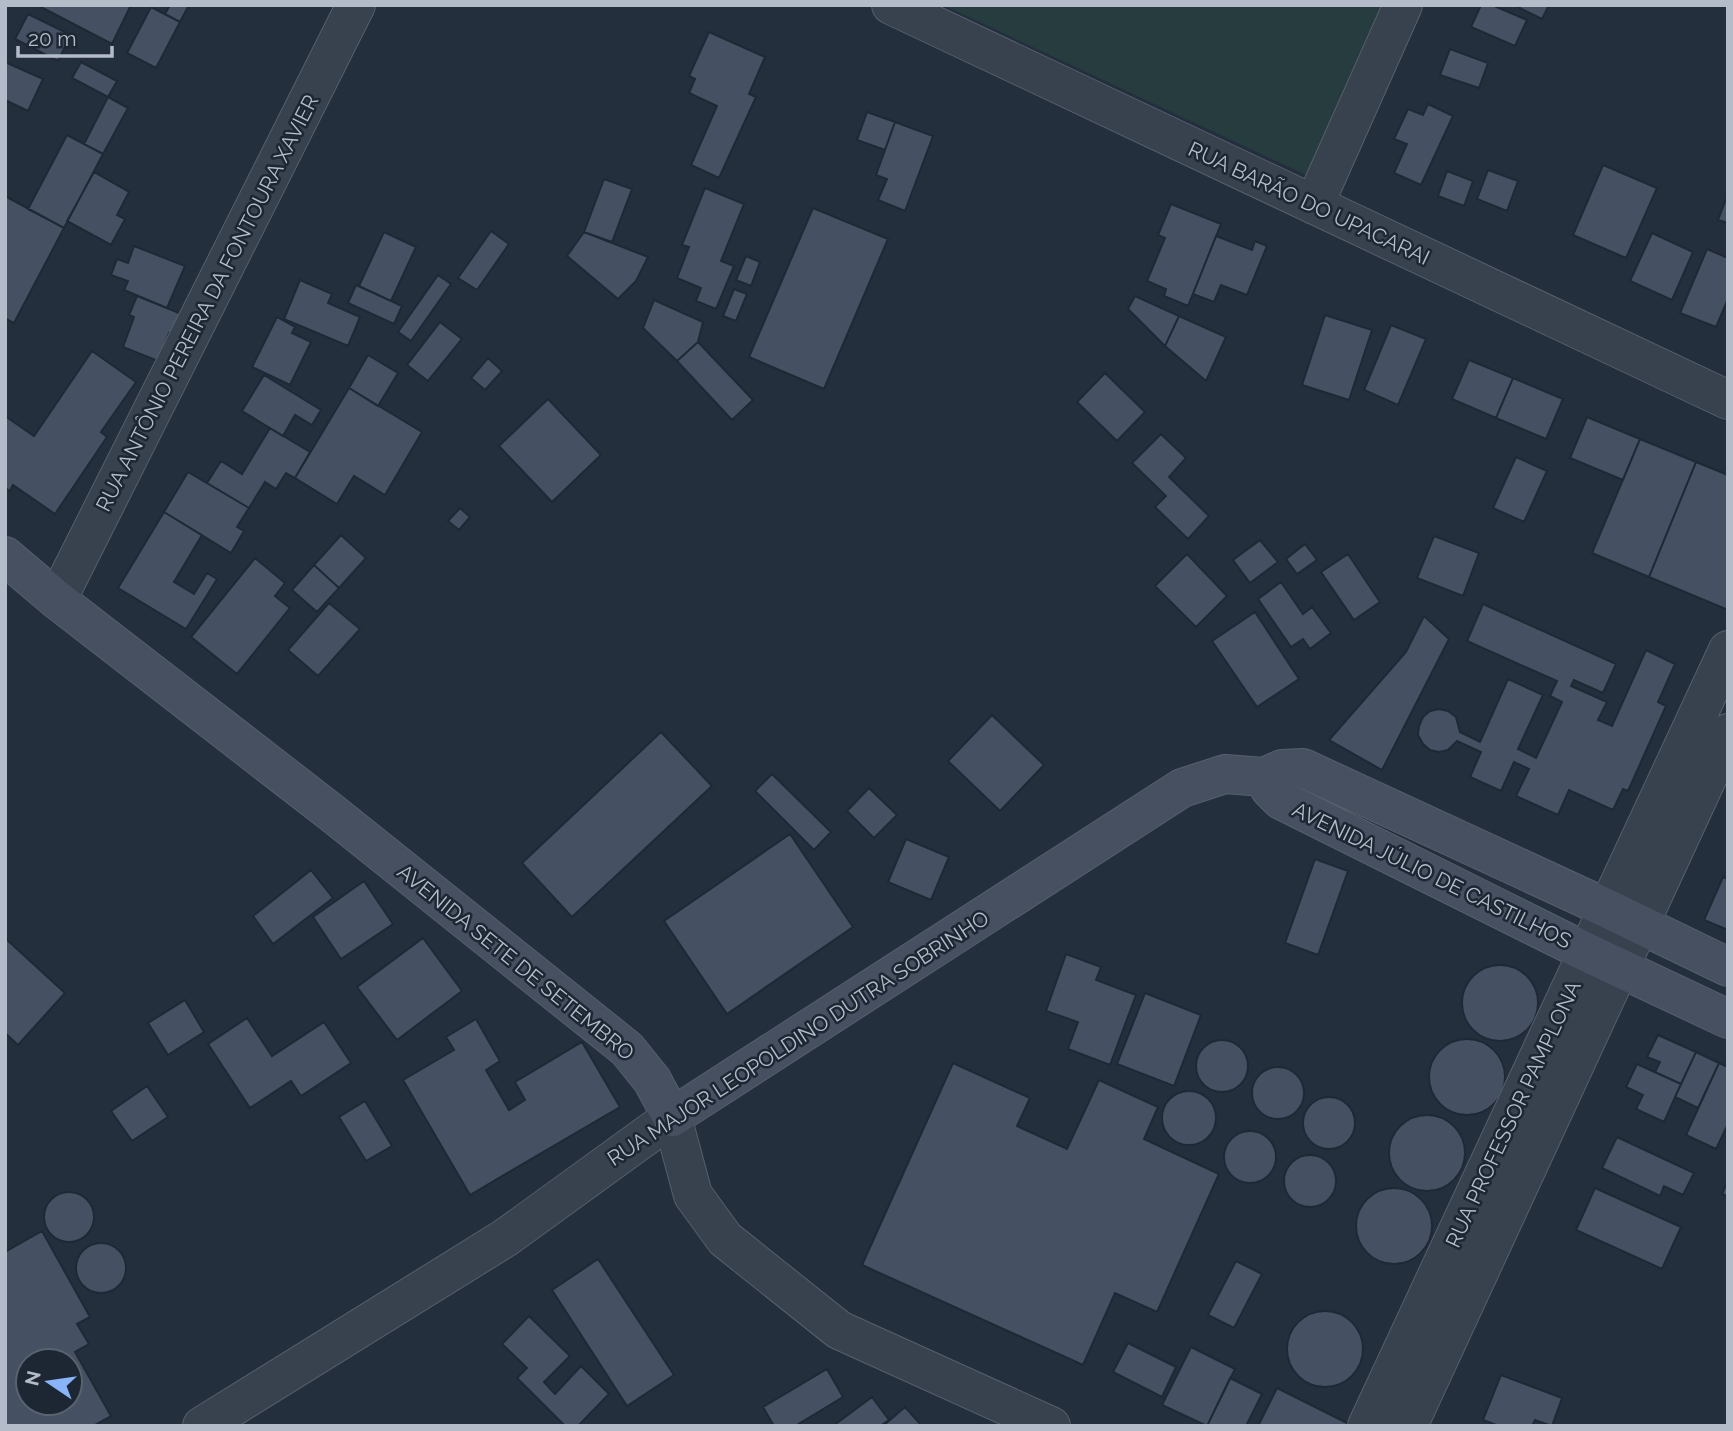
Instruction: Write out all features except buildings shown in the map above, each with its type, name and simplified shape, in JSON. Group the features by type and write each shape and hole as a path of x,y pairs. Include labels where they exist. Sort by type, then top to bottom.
{"street":[{"name":"RUA ANTÔNIO PEREIRA DA FONTOURA XAVIER","path":"57,600 356,5"},
{"name":"RUA BARÃO DO UPACARAI","path":"891,5 1728,400"},
{"path":"1314,205 1403,5"},
{"name":"AVENIDA SETE DE SETEMBRO","path":"5,556 57,600 332,813 627,1048 652,1080 671,1117 693,1195 725,1239 839,1330 1051,1426"},
{"name":"RUA PROFESSOR PAMPLONA","path":"1367,1426 1464,1262 1604,960 1639,925 1693,765 1728,650"},
{"name":"RUA PROFESSOR PAMPLONA","path":"1604,960 1606,908 1693,765 1728,733"},
{"name":"AVENIDA JÚLIO DE CASTILHOS","path":"1728,967 1303,768 1282,769 1264,777 1270,789 1282,800 1728,1019"},
{"name":"RUA MAJOR LEOPOLDINO DUTRA SOBRINHO","path":"202,1426 505,1238 671,1117 1182,788 1225,774 1264,777"},
{"name":"RUA PROFESSOR PAMPLONA","path":"1408,1426 1464,1262"}],"green space":[{"path":"943,5 1392,5 1317,180"}]}
